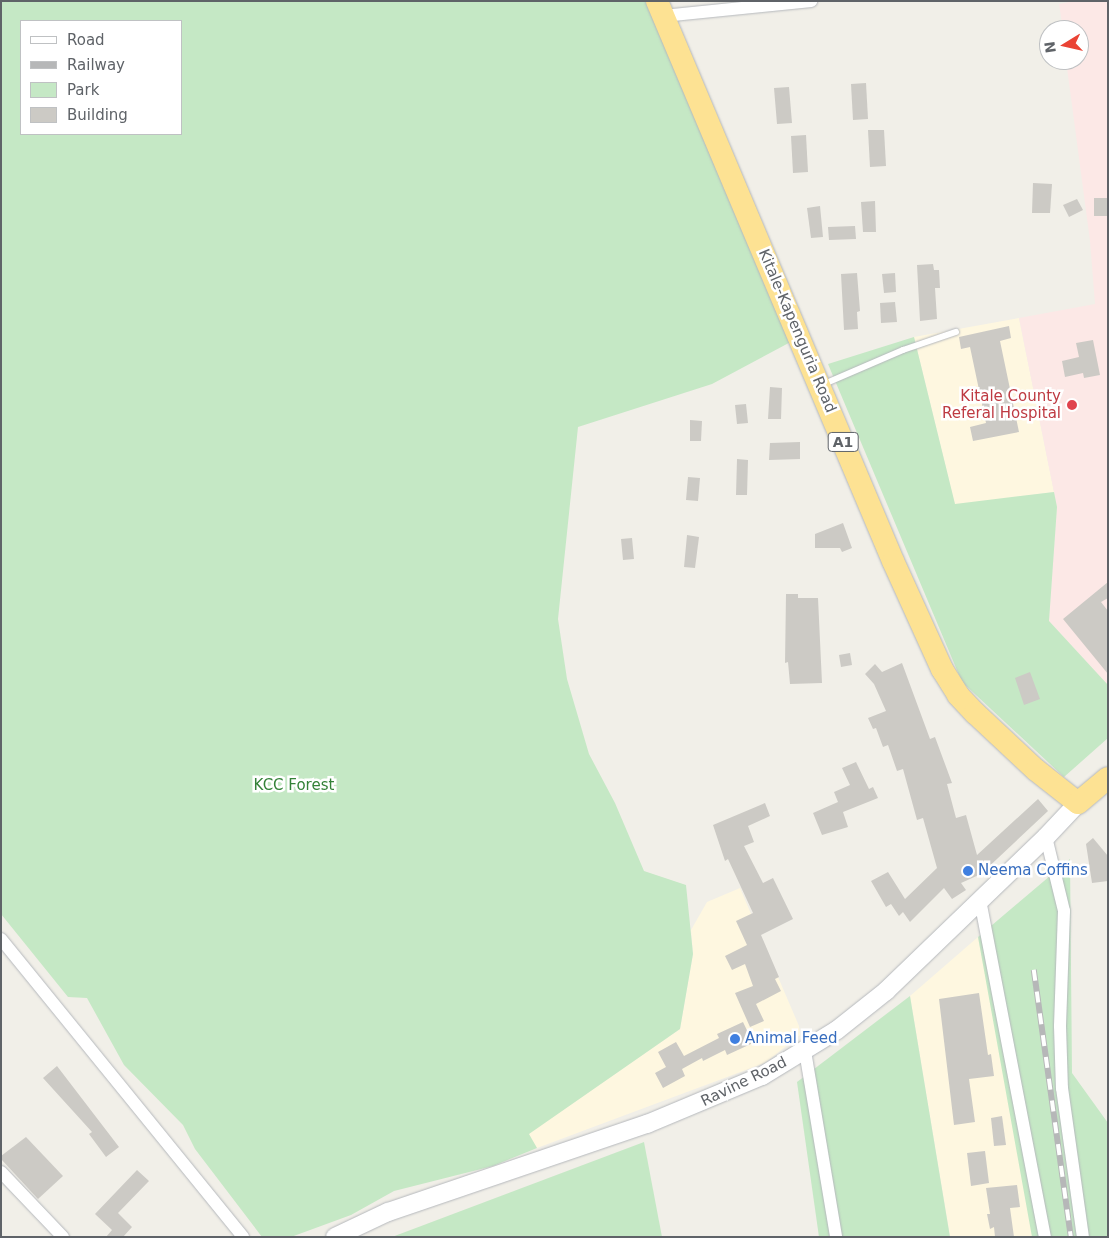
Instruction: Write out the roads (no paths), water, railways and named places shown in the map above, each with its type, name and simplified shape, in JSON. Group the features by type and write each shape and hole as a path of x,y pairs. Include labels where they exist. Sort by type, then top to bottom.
{"highway":[{"name":"Kitale-Kapenguria Road","path":"660,9 893,562 942,669 958,695 975,713 1036,770 1078,803"},
{"path":"1078,803 1108,778"}],"street":[{"path":"660,9 812,1"},
{"name":"Ravine Road","path":"335,1237 388,1212 647,1124 704,1102 762,1076 837,1030 886,991 1046,837 1078,803"},
{"path":"1046,837 1064,910 1060,1026 1062,1088 1083,1237"},
{"path":"980,900 1045,1237"},
{"path":"1,939 243,1237"},
{"path":"805,1050 836,1237"},
{"path":"1,1172 63,1237"}],"lane":[{"path":"820,386 904,350 956,332"}],"railway":[{"path":"1034,970 1071,1237"}],"place":[{"name":"Kitale County Referal Hospital","path":"1072,405"},
{"name":"Neema Coffins","path":"968,871"},
{"name":"Animal Feed","path":"735,1039"}],"park label":[{"name":"KCC Forest","path":"294,786"}]}
